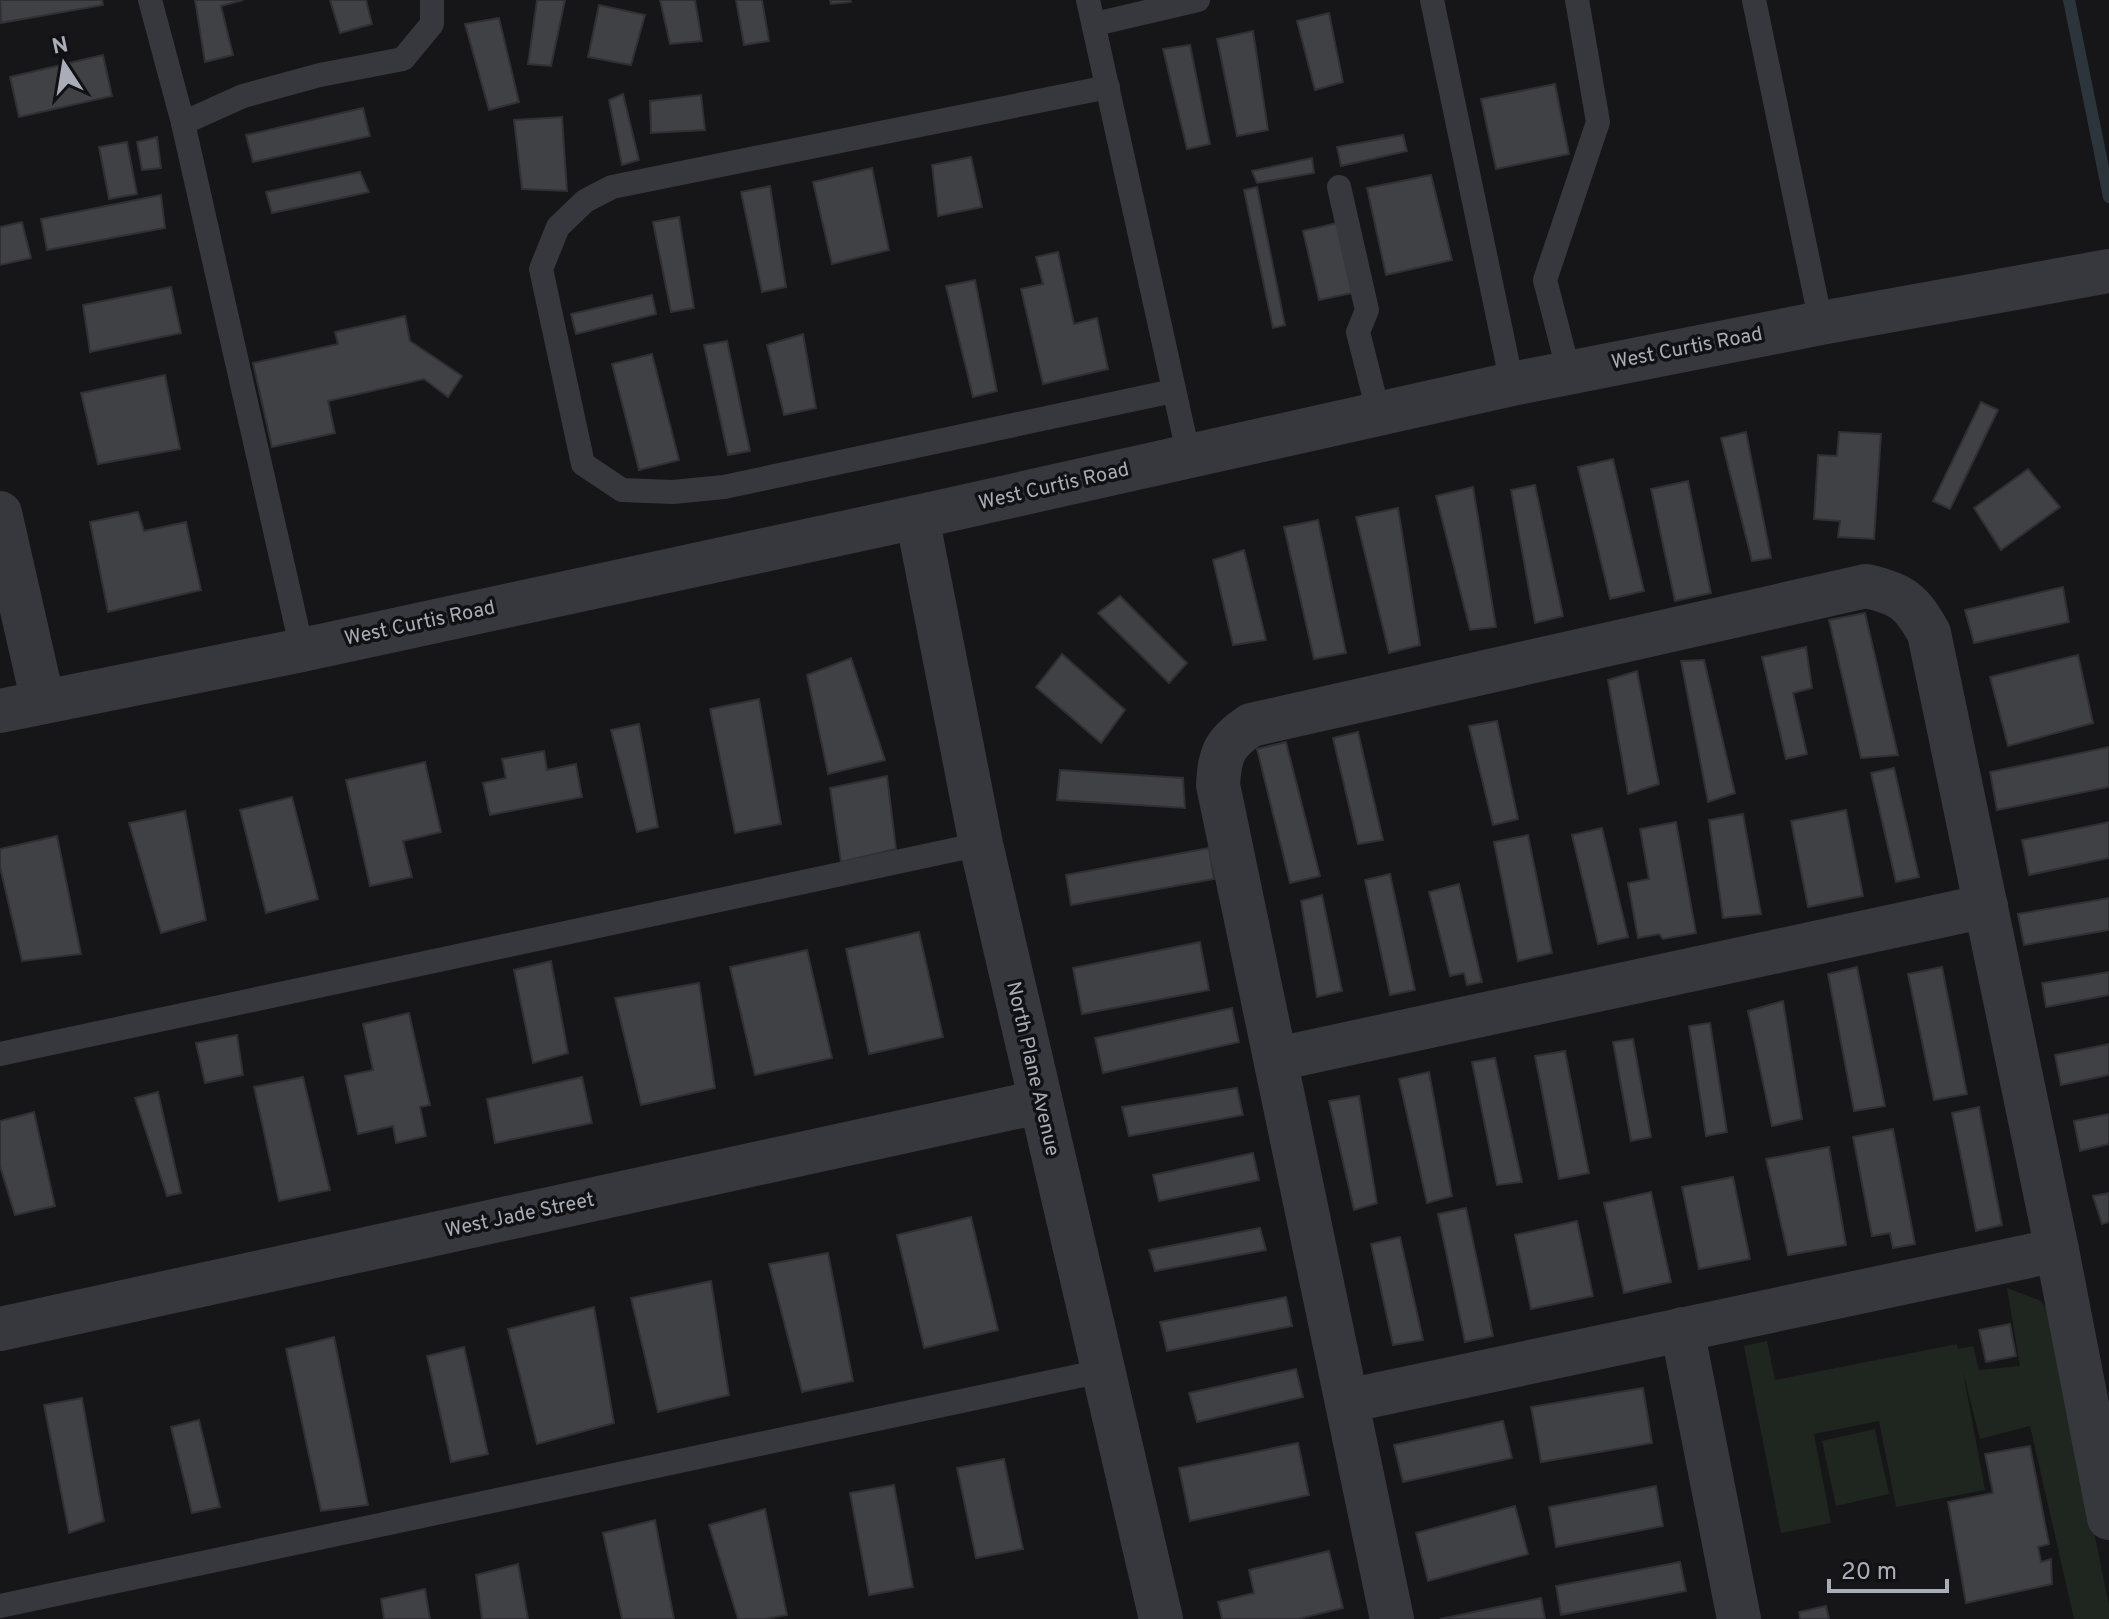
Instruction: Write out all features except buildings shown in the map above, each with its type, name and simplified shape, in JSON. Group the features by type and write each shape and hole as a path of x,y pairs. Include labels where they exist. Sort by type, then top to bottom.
{"street":[{"name":"West Curtis Road","path":"0,711 302,650 917,517 1512,384 1821,323 2109,271"},
{"path":"0,513 43,702"},
{"name":"North Plane Avenue","path":"917,517 981,844 1161,1619"},
{"path":"1392,1619 1218,785 1219,763 1232,738 1251,725 1866,586 1896,593 1918,613 1929,633 2057,1250 2099,1415 2107,1500"},
{"path":"1277,1059 1986,906"},
{"name":"West Jade Street","path":"0,1329 1039,1102"},
{"path":"1347,1401 2057,1250"},
{"path":"1682,1329 1739,1619"}],"lane":[{"path":"150,0 183,123 302,650"},
{"path":"183,123 243,96 320,75 403,59 432,24 432,0"},
{"path":"1088,0 1189,457"},
{"path":"1095,24 1198,0"},
{"path":"1432,0 1512,384"},
{"path":"1569,373 1545,280 1598,122 1577,0"},
{"path":"1754,0 1821,323"},
{"path":"1108,87 612,187 585,201 558,227 541,269 583,464 622,490 673,492 724,487 1173,391"},
{"path":"1339,187 1367,310 1358,332 1379,415"},
{"path":"0,1054 981,844"},
{"path":"0,1606 1102,1371"}],"shaded area":[{"path":"2007,1288 2041,1301 2049,1312 2109,1605 2109,1619 2074,1619 2030,1426 1980,1439 1963,1372 1985,1490 1896,1507 1879,1421 1814,1434 1831,1523 1781,1533 1744,1346 1767,1341 1775,1380 1957,1344 1958,1349 1973,1346 1979,1370 2020,1366"},
{"path":"1875,1429 1889,1494 1836,1506 1822,1441"}],"waterway":[{"path":"2069,0 2109,197"}]}
